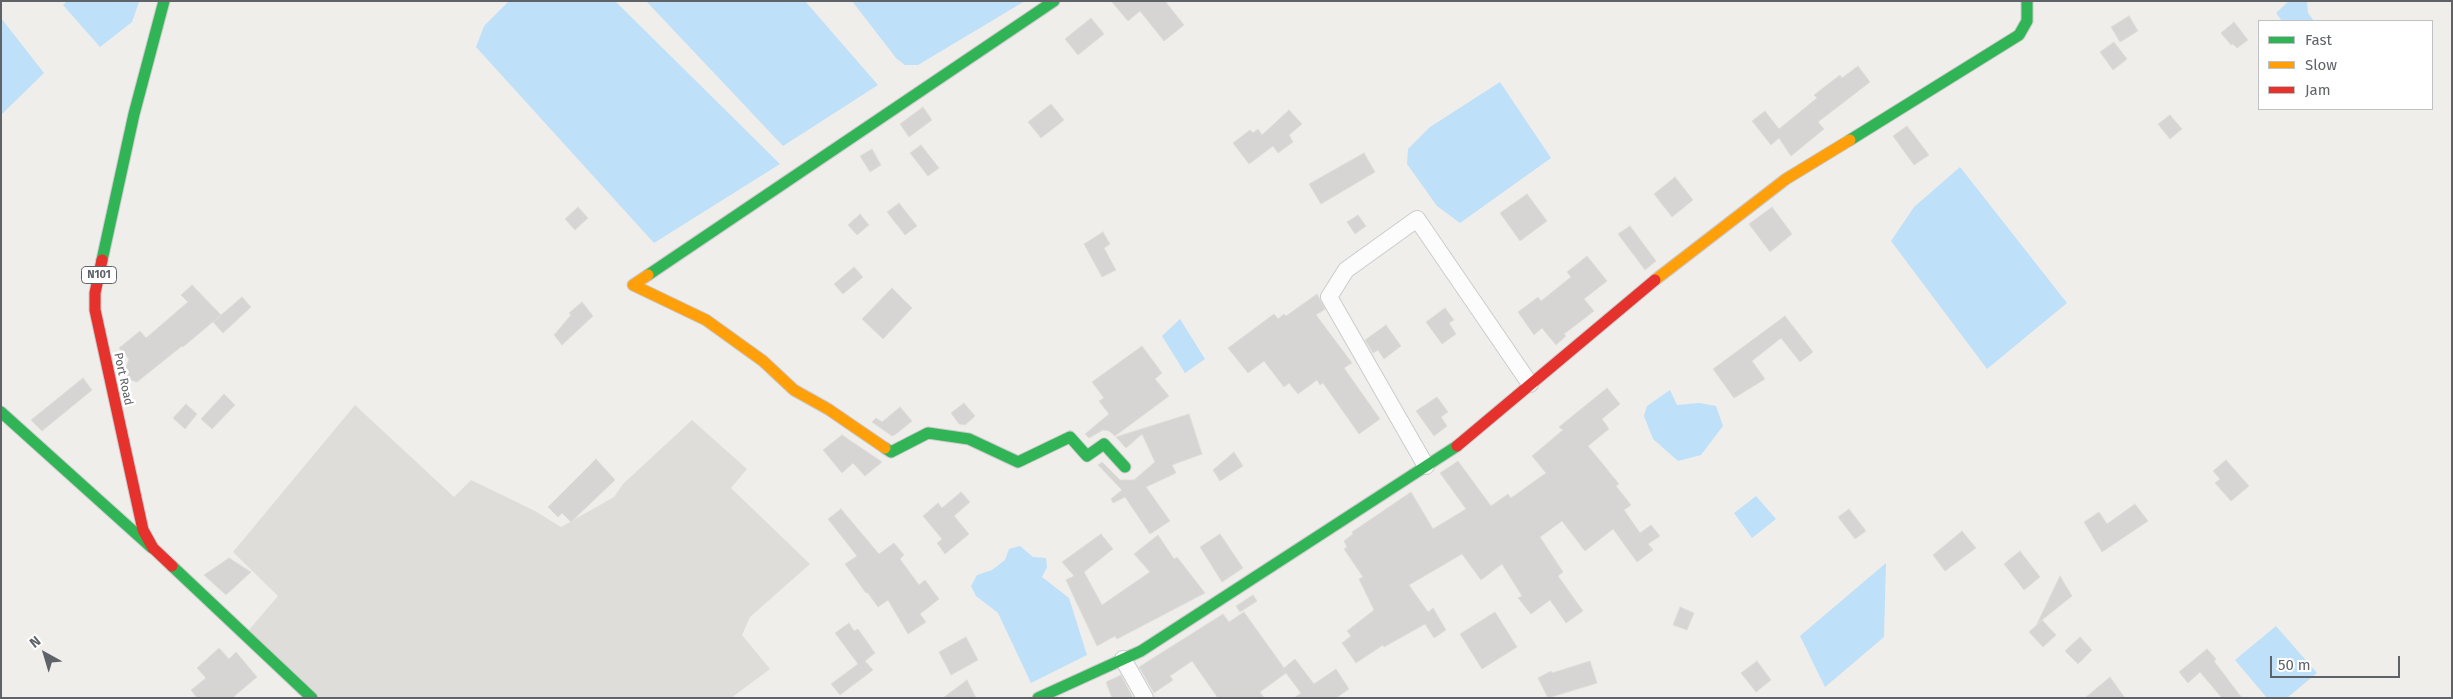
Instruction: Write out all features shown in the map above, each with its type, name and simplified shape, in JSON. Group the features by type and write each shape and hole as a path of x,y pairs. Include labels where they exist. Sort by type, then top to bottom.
{"main road":[{"name":"Port Road","path":"164,1 134,114 109,225 95,293 95,310 143,530 153,548 312,698"},
{"path":"1054,1 633,285 706,320 763,361 794,390 828,409 891,452 928,433 969,439 1018,462 1070,437 1087,456 1104,444 1125,467"},
{"path":"1038,698 1141,651 1458,445 1677,261 1786,179 2019,35 2028,22 2027,1"},
{"path":"1,412 153,548"}],"street":[{"path":"1426,466 1329,297 1346,270 1417,218 1530,384"},
{"path":"1123,659 1145,698"}],"shaded area":[{"path":"355,405 454,497 471,480 535,511 561,527 614,497 623,484 692,420 747,469 731,488 810,564 750,617 742,635 770,669 731,698 320,698 248,631 278,596 233,552"}],"water":[{"path":"67,1 139,2 132,22 100,47 63,5"},
{"path":"509,1 615,1 780,164 654,243 476,47 484,26"},
{"path":"646,1 805,1 878,85 783,146"},
{"path":"852,1 1025,1 918,65 905,65 896,58"},
{"path":"2289,1 2307,1 2308,13 2313,20 2281,20 2276,13"},
{"path":"1,18 44,73 1,115"},
{"path":"1500,82 1551,158 1460,223 1437,206 1407,164 1408,149 1430,127"},
{"path":"1960,167 2067,303 1987,369 1891,241 1914,207"},
{"path":"1180,319 1205,359 1185,373 1162,336"},
{"path":"1670,390 1677,405 1699,403 1716,406 1723,426 1701,455 1678,461 1653,439 1644,416 1647,406"},
{"path":"1756,496 1776,519 1752,538 1734,513"},
{"path":"1020,546 1033,557 1046,558 1047,567 1042,577 1069,598 1087,655 1031,683 998,613 976,596 971,586 977,575 992,570 1005,560 1009,549"},
{"path":"1886,563 1884,637 1825,687 1800,636"},
{"path":"2276,626 2317,673 2287,698 2267,698 2235,660"}],"building":[{"path":"1111,1 1165,1 1184,25 1164,41 1140,11 1128,21"},
{"path":"2129,16 2138,31 2120,42 2111,27"},
{"path":"1091,18 1104,34 1078,55 1065,39"},
{"path":"2234,22 2248,40 2237,48 2233,44 2231,45 2221,33"},
{"path":"2114,42 2127,59 2113,70 2100,52"},
{"path":"1858,66 1870,82 1818,122 1824,129 1791,156 1779,138 1771,145 1752,121 1765,111 1779,129 1817,98 1814,95 1840,75 1842,78"},
{"path":"1051,104 1064,120 1041,138 1028,122"},
{"path":"923,107 932,120 909,137 900,124"},
{"path":"1289,110 1302,124 1289,135 1293,142 1278,153 1273,146 1249,164 1233,143 1250,130 1253,133 1258,129 1262,135"},
{"path":"2170,115 2182,129 2170,139 2158,124"},
{"path":"1907,126 1929,155 1914,165 1893,136"},
{"path":"921,145 939,168 928,176 910,153"},
{"path":"872,149 881,165 870,172 860,156"},
{"path":"1364,153 1375,172 1321,204 1309,184"},
{"path":"1675,177 1693,200 1672,217 1654,194"},
{"path":"1527,194 1547,221 1520,241 1500,213"},
{"path":"899,203 917,226 905,235 887,212"},
{"path":"578,207 588,218 575,230 565,219"},
{"path":"1772,207 1792,234 1770,252 1749,224"},
{"path":"860,214 869,225 857,235 848,225"},
{"path":"1358,215 1366,226 1355,234 1347,222"},
{"path":"1630,226 1656,261 1645,270 1618,234"},
{"path":"1103,232 1110,244 1104,248 1116,270 1102,277 1084,244"},
{"path":"1587,256 1607,281 1584,299 1594,311 1564,334 1566,336 1556,345 1542,328 1534,335 1518,312 1538,297 1541,301 1571,277 1567,272"},
{"path":"854,267 863,277 843,294 834,284"},
{"path":"192,285 221,315 137,382 125,378 124,372 129,359 119,348 140,331 146,338 188,302 181,295"},
{"path":"892,288 912,308 883,339 862,319"},
{"path":"1317,294 1325,309 1316,315 1352,363 1344,368 1380,419 1359,434 1323,383 1320,385 1317,380 1298,394 1289,383 1284,387 1264,361 1248,373 1228,348 1274,314 1278,319 1284,314 1286,316"},
{"path":"242,297 251,307 223,333 213,322"},
{"path":"582,302 593,316 562,345 554,335 571,315 569,313"},
{"path":"1445,308 1454,320 1449,323 1456,334 1442,344 1426,322"},
{"path":"1785,316 1813,352 1800,362 1781,338 1752,361 1765,379 1734,398 1713,369"},
{"path":"1386,325 1401,346 1384,359 1378,350 1373,353 1365,340"},
{"path":"1142,346 1162,373 1155,379 1169,396 1115,436 1109,431 1103,430 1089,438 1085,434 1109,414 1099,401 1104,398 1092,382"},
{"path":"83,378 92,390 42,431 31,420"},
{"path":"1607,388 1620,404 1602,419 1609,429 1588,446 1619,484 1616,486 1631,505 1624,510 1640,533 1651,525 1660,536 1648,544 1653,550 1637,562 1613,529 1585,551 1562,521 1540,537 1563,572 1558,576 1583,611 1566,623 1550,600 1531,614 1518,598 1522,596 1502,564 1481,580 1462,554 1409,585 1428,612 1433,608 1446,630 1434,638 1425,624 1384,647 1383,645 1356,663 1342,643 1351,636 1347,631 1374,610 1359,579 1363,577 1344,549 1347,547 1344,541 1353,534 1352,532 1411,492 1433,529 1466,509 1440,473 1458,461 1491,506 1508,494 1511,498 1546,473 1532,456 1563,430 1559,427"},
{"path":"224,394 235,405 212,429 201,419"},
{"path":"1437,397 1448,412 1441,417 1447,426 1434,436 1416,411"},
{"path":"964,403 975,416 965,425 959,424 951,413"},
{"path":"186,404 197,414 185,429 173,418"},
{"path":"900,407 912,421 896,434 892,436 872,422 876,418 882,422"},
{"path":"1189,414 1202,454 1172,465 1176,473 1146,487 1170,521 1150,534 1125,497 1113,503 1111,499 1122,490 1098,465 1102,462 1120,480 1134,480 1155,462 1142,434 1126,448 1116,437"},
{"path":"842,435 882,462 865,476 853,463 842,473 823,450"},
{"path":"1234,452 1243,466 1220,481 1213,470"},
{"path":"596,459 615,480 571,522 562,513 558,517 548,507"},
{"path":"2226,460 2249,486 2231,501 2215,483 2220,479 2213,471"},
{"path":"961,492 970,502 954,516 969,534 945,554 937,543 942,539 923,516 938,503 942,508"},
{"path":"2135,504 2148,521 2102,552 2084,522 2099,512 2107,524"},
{"path":"841,509 879,554 894,543 904,555 900,559 919,585 925,580 939,599 920,614 926,622 908,634 888,600 878,607 845,564 857,556 828,519"},
{"path":"1849,509 1866,531 1855,539 1838,517"},
{"path":"1962,531 1976,548 1945,571 1933,555"},
{"path":"1101,534 1113,549 1084,572 1102,605 1150,572 1134,554 1158,535 1174,559 1177,557 1205,593 1117,639 1115,636 1097,646 1066,580 1074,576 1062,562"},
{"path":"1220,534 1243,568 1222,582 1200,547"},
{"path":"2020,551 2040,577 2024,590 2004,564"},
{"path":"229,558 251,572 226,595 204,575"},
{"path":"2060,576 2072,596 2037,624"},
{"path":"1253,595 1257,601 1240,612 1236,606"},
{"path":"1680,607 1694,613 1687,630 1673,625"},
{"path":"1244,612 1284,668 1295,659 1314,684 1336,669 1349,689 1336,698 1294,698 1301,693 1286,673 1260,692 1264,698 1218,698 1192,661 1170,676 1173,680 1154,693 1139,667 1223,614 1229,622"},
{"path":"1495,612 1517,647 1482,669 1460,634"},
{"path":"2042,620 2056,635 2043,647 2029,632"},
{"path":"849,623 854,631 858,629 875,653 865,661 873,670 840,695 831,684 858,664 835,633"},
{"path":"966,637 978,660 951,675 939,652"},
{"path":"2080,637 2092,650 2078,664 2065,651"},
{"path":"219,648 229,659 236,652 257,677 232,698 197,698 191,690 206,678 197,668"},
{"path":"2207,649 2216,659 2214,661 2242,698 2222,698 2200,672 2188,683 2179,672"},
{"path":"1590,661 1597,683 1548,698 1538,678 1551,671 1552,673"},
{"path":"1757,661 1771,680 1756,692 1741,673"},
{"path":"1121,675 1133,698 1112,698 1106,682"},
{"path":"2110,677 2125,698 2085,698"},
{"path":"967,680 976,698 943,698"}],"traffic: fast":[{"path":"102,260 134,114 164,1"},
{"path":"648,275 1054,1"},
{"path":"1850,140 2019,35 2027,21 2027,1"},
{"path":"1,412 152,548"},
{"path":"885,448 891,452 928,433 969,439 1018,462 1070,437 1087,456 1104,444 1125,467"},
{"path":"1038,698 1141,651 1457,446"},
{"path":"172,566 312,698"}],"traffic: slow":[{"path":"1655,280 1786,179 1850,140"},
{"path":"648,275 633,285 706,320 763,361 794,390 828,409 885,448"}],"traffic: jam":[{"path":"102,260 95,293 95,310 143,530 153,548 172,566"},
{"path":"1457,446 1655,280"}]}
